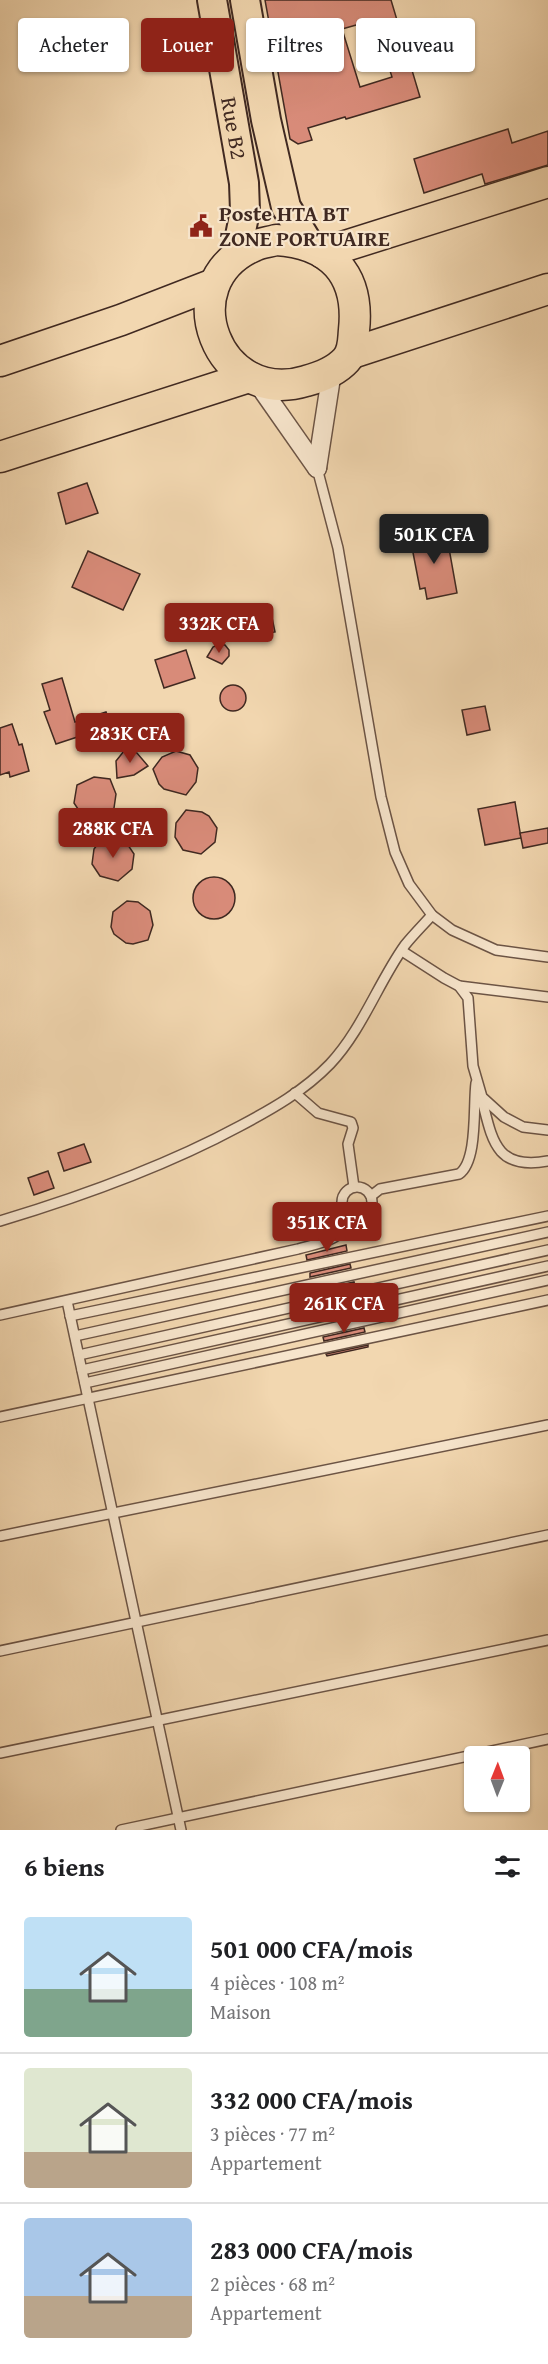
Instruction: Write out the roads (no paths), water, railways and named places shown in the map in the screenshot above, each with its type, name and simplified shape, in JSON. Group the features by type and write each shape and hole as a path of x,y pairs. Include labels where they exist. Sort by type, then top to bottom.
{"highway":[{"path":"317,250 548,182"},
{"path":"342,362 354,301 348,280 335,263 317,250 298,241 276,240 255,245 236,256 221,272 214,284 209,313 212,334 222,354 237,370 253,379 277,385 299,383 342,362 548,289"},
{"path":"0,362 121,320 214,284"},
{"path":"0,457 253,379"}],"main road":[{"name":"Rue B2","path":"212,0 244,183 245,211 236,256"},
{"name":"Rue B2","path":"245,0 266,120 286,207 292,221 317,250"}],"street":[{"path":"317,468 342,362"},
{"path":"253,379 317,468"}],"lane":[{"path":"317,468 338,548 381,796 395,852 409,884 432,915 452,930 495,950 548,957"},
{"path":"0,1221 81,1197 123,1181 210,1142 283,1103 330,1064 354,1032 402,951 432,915"},
{"path":"402,951 459,986 548,997"},
{"path":"459,986 468,998 472,1066 482,1097 504,1117 523,1127 548,1130"},
{"path":"476,1079 497,1150 507,1160 523,1163 548,1161"},
{"path":"371,1196 380,1189 459,1174 465,1170 472,1148 476,1079"},
{"path":"295,1093 318,1113 351,1122 353,1128 348,1144 354,1187"},
{"path":"354,1187 364,1189 371,1196 372,1205 368,1214 354,1217 345,1212 342,1202 345,1192 354,1187"},
{"path":"70,1316 548,1216"},
{"path":"0,1315 326,1241 346,1232 354,1217"},
{"path":"75,1336 548,1232"},
{"path":"79,1355 548,1250"},
{"path":"82,1370 548,1266"},
{"path":"85,1383 548,1280"},
{"path":"0,1417 548,1300"},
{"path":"67,1301 181,1830"},
{"path":"0,1536 548,1425"},
{"path":"0,1652 548,1535"},
{"path":"0,1753 548,1640"},
{"path":"121,1830 548,1739"}],"place":[{"name":"Poste HTA BT ZONE PORTUAIRE","path":"201,226"}]}
